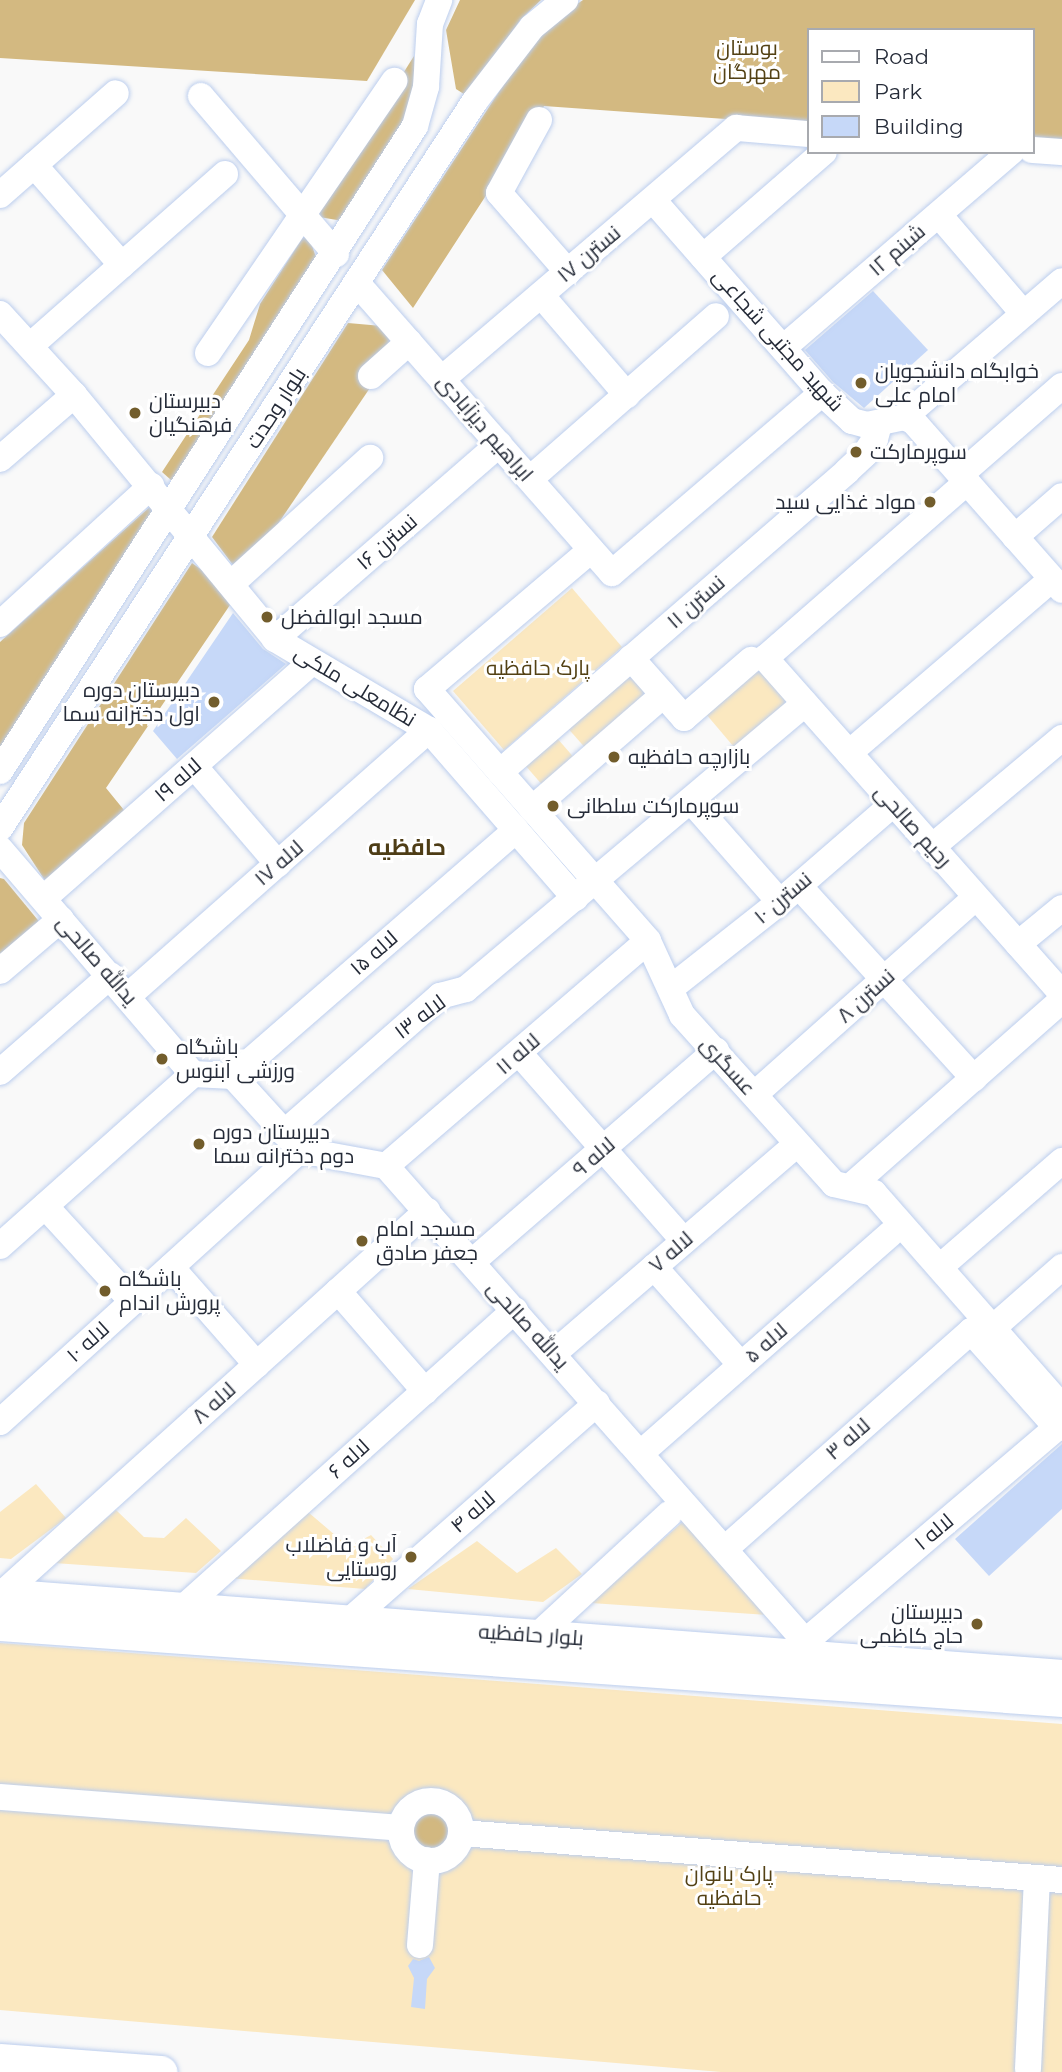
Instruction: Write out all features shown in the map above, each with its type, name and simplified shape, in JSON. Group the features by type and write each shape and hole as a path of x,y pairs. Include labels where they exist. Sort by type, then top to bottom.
{"main road":[{"name":"بلوار حافظیه","path":"0,1595 182,1623 1062,1676"},
{"name":"بلوار حافظیه","path":"0,1624 349,1621 814,1660 1062,1700"},
{"path":"0,2060 162,2072"}],"street":[{"name":"بلوار وحدت","path":"0,771 336,254 421,114 430,24 439,0"},
{"name":"بلوار وحدت","path":"0,828 504,61 533,27 565,0"},
{"path":"208,353 394,81"},
{"path":"0,195 116,93"},
{"path":"201,96 336,254"},
{"path":"539,120 499,193 568,272"},
{"name":"نسترن ۱۷","path":"442,379 736,128 806,134"},
{"path":"1034,150 1062,152"},
{"path":"703,257 822,154"},
{"name":"شبنم ۱۲","path":"783,348 1009,154"},
{"path":"34,165 122,265"},
{"path":"30,346 225,174"},
{"name":"شهید مجتبی شجاعی","path":"653,200 822,393 852,421 879,424 904,417"},
{"path":"939,215 1024,314"},
{"path":"849,752 1057,584 921,428 904,417 1062,281"},
{"name":"ابراهیم دیزآبادی","path":"357,283 612,573 822,393"},
{"path":"541,295 627,396"},
{"name":"نظامعلی ملکی","path":"0,314 74,395 275,639 429,730 503,788 524,819 584,889"},
{"path":"530,480 716,316"},
{"path":"371,376 409,342"},
{"path":"631,658 684,718 758,659 964,478 1062,386"},
{"path":"0,459 74,395"},
{"name":"نسترن ۱۱","path":"503,788 631,658 865,454 875,439 879,424"},
{"name":"نسترن ۱۶","path":"275,639 499,444"},
{"path":"231,584 370,458"},
{"path":"0,624 151,486"},
{"path":"1015,537 1062,495"},
{"path":"503,788 427,689 591,550"},
{"name":"رحیم صالحی","path":"758,659 805,704 849,752 1062,994"},
{"name":"لاله ۱۹","path":"44,898 312,662"},
{"name":"لاله ۱۵","path":"233,1076 663,695"},
{"name":"لاله ۱۳","path":"292,1141 440,996 466,989 692,802 805,704"},
{"name":"لاله ۱۷","path":"128,996 429,730"},
{"path":"932,847 1062,738"},
{"path":"194,766 278,864"},
{"path":"692,802 885,980 974,1078"},
{"name":"نسترن ۱۰","path":"671,988 789,894 893,804"},
{"name":"یدالله صالحی","path":"0,849 193,1073"},
{"name":"عسگری","path":"584,889 648,941 682,1015 834,1184 874,1193 940,1267 982,1329 1060,1419"},
{"name":"نسترن ۸","path":"755,1094 976,897"},
{"path":"1018,944 1062,908"},
{"path":"0,971 61,919"},
{"name":"لاله ۱۱","path":"386,1166 648,941"},
{"path":"0,1072 111,975"},
{"path":"850,1186 1062,1000"},
{"name":"لاله ۹","path":"472,1262 716,1051"},
{"path":"519,1053 684,1241"},
{"path":"0,1246 193,1073 233,1076 292,1141 386,1166"},
{"name":"لاله ۱۰","path":"0,1422 171,1267 292,1141"},
{"name":"لاله ۷","path":"554,1354 789,1151"},
{"path":"940,1267 1062,1161"},
{"name":"یدالله صالحی","path":"386,1166 726,1548 814,1660"},
{"path":"45,1206 133,1302"},
{"name":"لاله ۸","path":"0,1595 427,1212"},
{"name":"لاله ۵","path":"641,1453 890,1234"},
{"path":"171,1267 257,1365"},
{"path":"654,1267 740,1365"},
{"name":"لاله ۳","path":"726,1548 982,1329 1062,1267"},
{"path":"338,1291 425,1391"},
{"name":"لاله ۶","path":"182,1623 425,1391 515,1310"},
{"name":"لاله ۴","path":"349,1621 597,1403"},
{"name":"لاله ۱","path":"814,1660 1060,1419"},
{"path":"537,1636 669,1514"},
{"path":"0,1797 401,1828"},
{"path":"428,1800 448,1805 460,1822 461,1833 453,1852 444,1858 427,1860 414,1856 406,1848 401,1828 410,1810 428,1800"},
{"path":"461,1833 1050,1879 1028,2069"},
{"path":"420,1945 427,1860"}],"green space":[{"path":"0,0 415,0 367,81 0,58"},
{"path":"460,0 541,0 521,19 467,96 456,89 446,30"},
{"name":"بوستان مهرگان","path":"583,0 1062,0 1062,143 1034,141 1034,28 806,28 806,125 544,106 413,308 382,270 533,40 558,17"},
{"path":"414,56 414,96 408,121 343,221 313,216"},
{"path":"307,231 319,266 184,476 171,480 162,472 249,340 260,304"},
{"path":"348,323 382,326 399,345 242,577 212,537"},
{"path":"153,504 151,529 0,750 0,642"},
{"path":"192,563 206,573 230,605 106,788 128,815 46,882 22,845 24,823"},
{"name":"پارک حافظیه","path":"572,588 622,647 504,750 453,691"},
{"path":"765,663 798,702 739,753 706,714"},
{"path":"630,669 652,696 588,751 565,725"},
{"path":"557,738 576,760 544,787 525,765"},
{"path":"0,878 4,879 42,925 0,964"},
{"path":"36,1484 66,1518 11,1559 0,1558 0,1512"},
{"path":"116,1510 144,1537 164,1538 186,1518 221,1551 196,1573 54,1563"},
{"path":"308,1512 349,1547 371,1535 393,1559 365,1589 228,1578"},
{"path":"686,1519 769,1615 591,1603"},
{"path":"477,1541 517,1573 556,1548 582,1574 543,1602 408,1589"},
{"name":"پارک بانوان حافظیه","path":"0,1643 1062,1724 1062,2072 721,2072 0,2010"}],"shaded area":[{"path":"431,1811 439,1812 445,1817 450,1823 450,1839 445,1845 439,1850 431,1851 423,1850 417,1845 412,1839 411,1831 412,1823 417,1817 423,1812"}],"building":[{"name":"خوابگاه دانشجویان امام علی","path":"873,291 928,350 864,408 833,382 805,350"},
{"name":"دبیرستان دوره اول دخترانه سما","path":"233,613 263,649 286,664 177,759 153,731"},
{"path":"1062,1444 1062,1509 989,1576 955,1539"},
{"path":"429,1957 435,1968 427,1979 425,2009 411,2007 414,1978 408,1966 413,1959 419,1961"}],"place":[{"name":"خوابگاه دانشجویان امام علی","path":"861,383"},
{"name":"دبیرستان فرهنگیان","path":"135,413"},
{"name":"سوپرمارکت","path":"856,452"},
{"name":"مواد غذایی سید","path":"930,502"},
{"name":"مسجد ابوالفضل","path":"267,617"},
{"name":"دبیرستان دوره اول دخترانه سما","path":"214,702"},
{"name":"بازارچه حافظیه","path":"614,757"},
{"name":"سوپرمارکت سلطانی","path":"553,806"},
{"name":"باشگاه ورزشی آبنوس","path":"162,1059"},
{"name":"دبیرستان دوره دوم دخترانه سما","path":"199,1144"},
{"name":"مسجد امام جعفر صادق","path":"362,1241"},
{"name":"باشگاه پرورش اندام","path":"105,1291"},
{"name":"آب و فاضلاب روستایی","path":"411,1557"},
{"name":"دبیرستان حاج کاظمی","path":"977,1624"}],"district":[{"name":"حافظیه","path":"407,847"}]}
